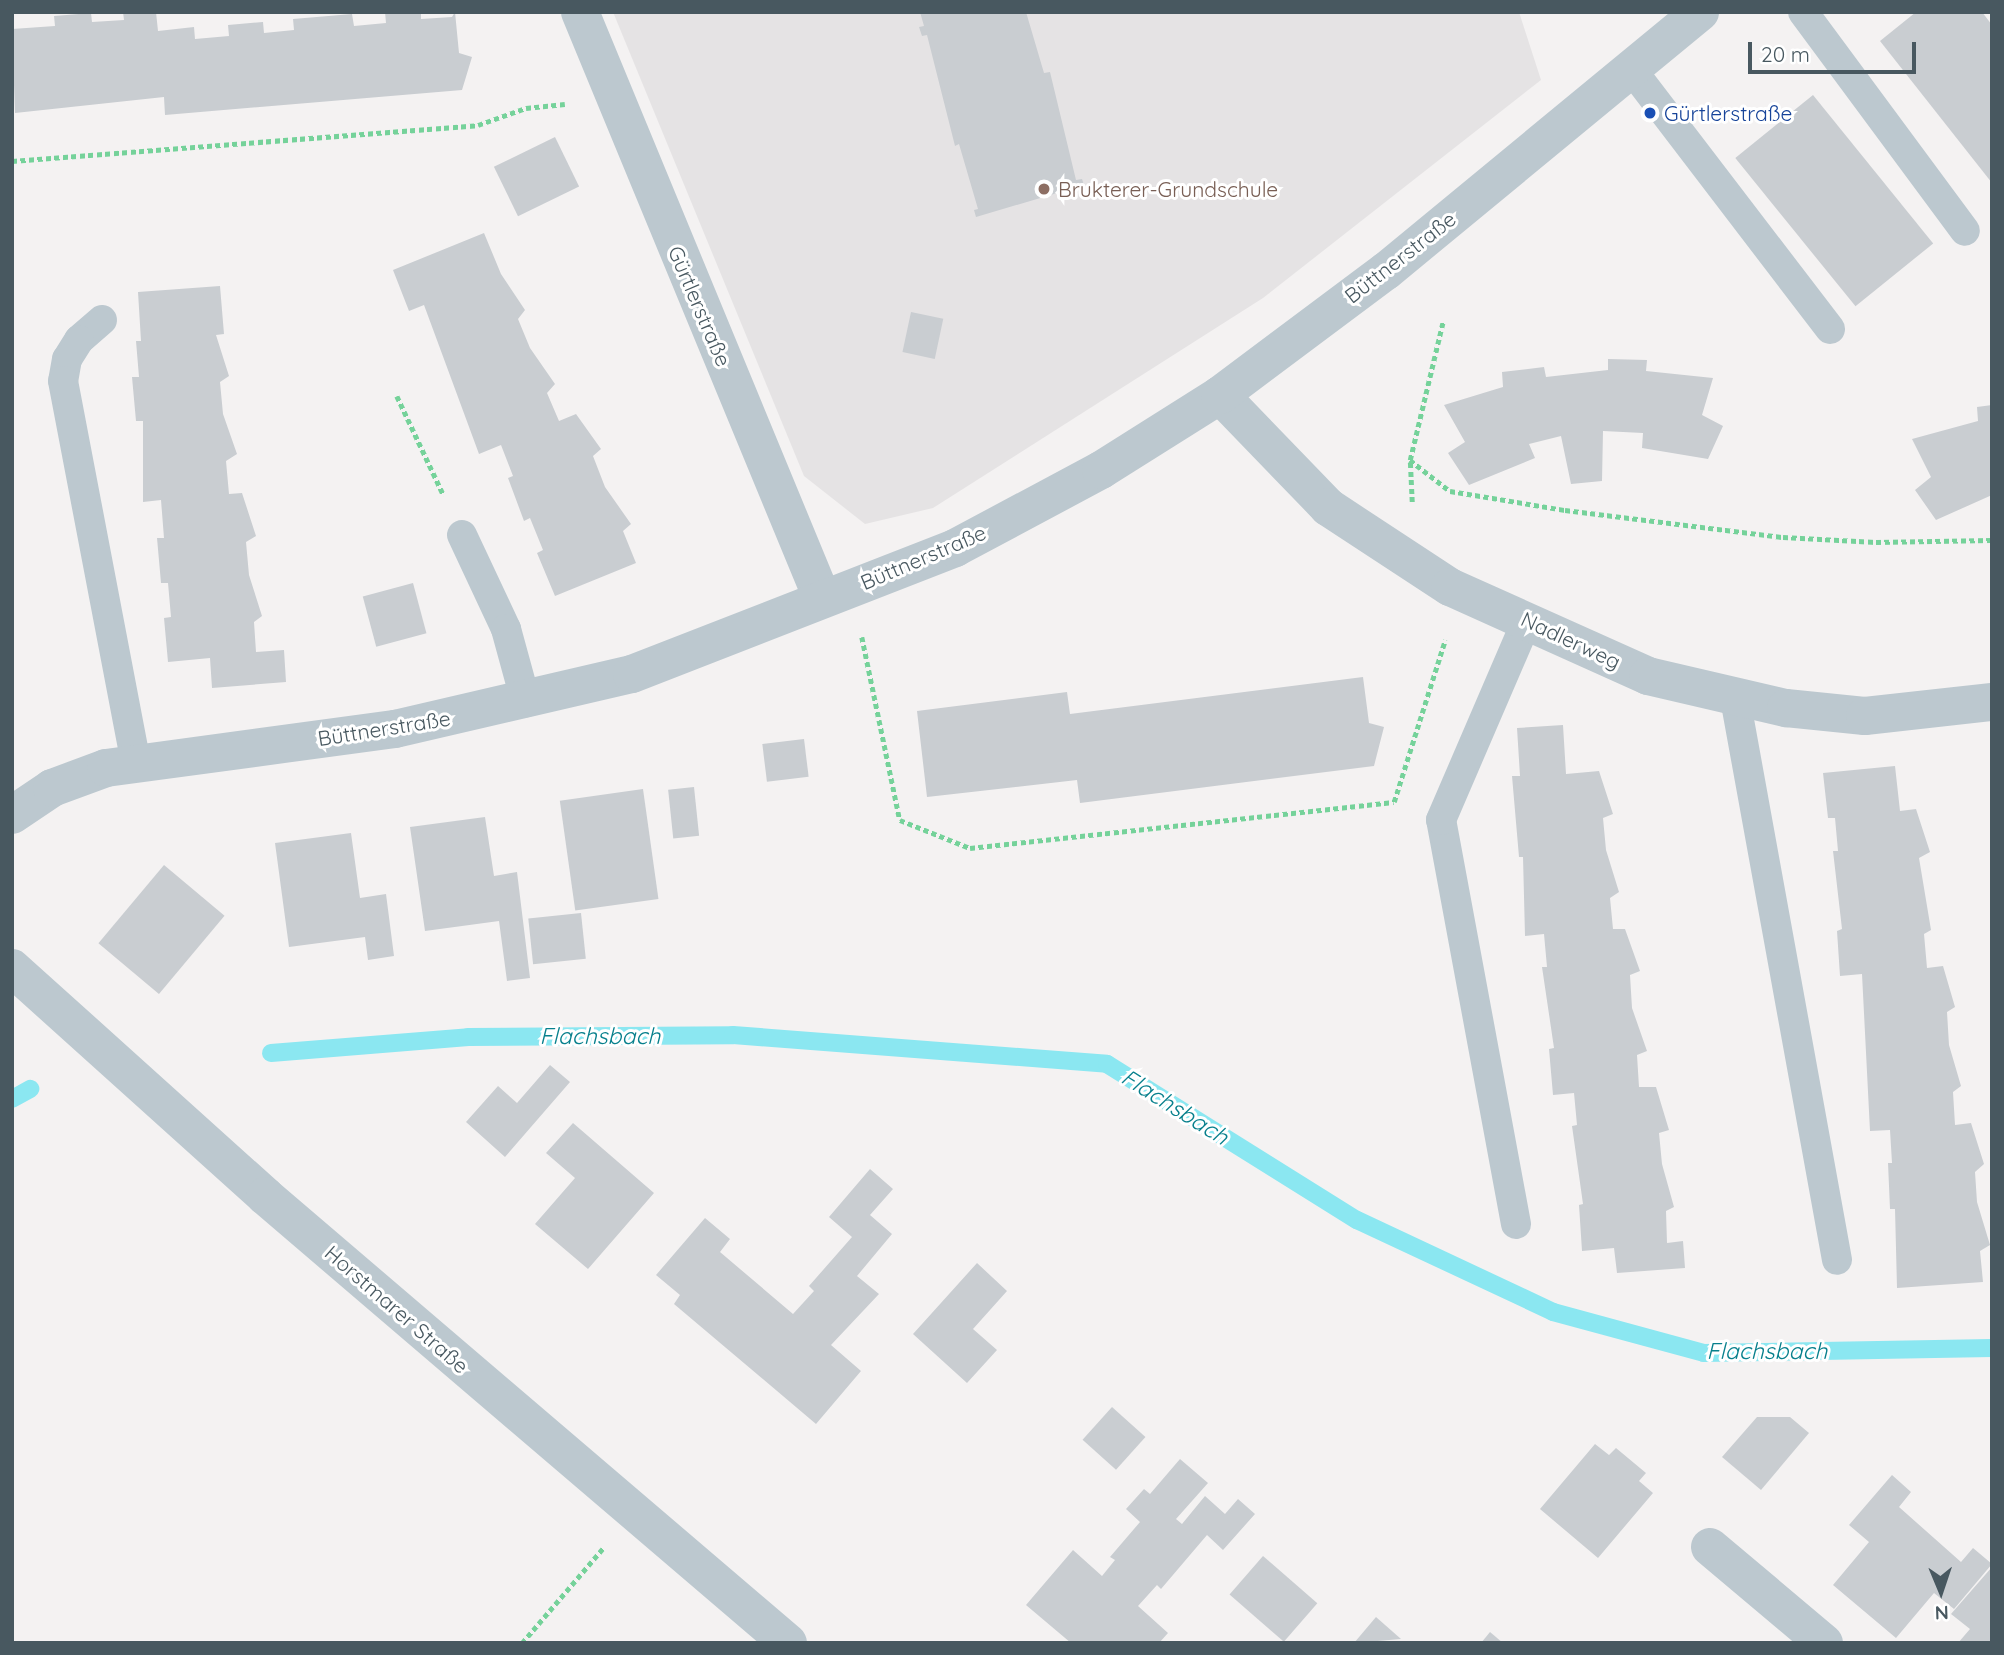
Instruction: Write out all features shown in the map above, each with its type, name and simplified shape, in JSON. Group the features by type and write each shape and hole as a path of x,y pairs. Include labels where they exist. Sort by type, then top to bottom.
{"street":[{"name":"Gürtlerstraße","path":"580,12 822,598"},
{"name":"Büttnerstraße","path":"12,815 52,788 106,768 395,729 526,702 632,674 955,548 1101,470 1220,395 1386,271 1700,12"},
{"name":"Nadlerweg","path":"1220,395 1328,507 1450,587 1648,676 1735,698 1865,716 1992,702"},
{"name":"Horstmarer Straße","path":"12,968 265,1196 788,1643"},
{"path":"1710,1547 1824,1643"}],"lane":[{"path":"1803,12 1965,230"},
{"path":"1632,70 1830,329"},
{"path":"102,320 79,340 67,359 63,381 136,764"},
{"path":"462,535 506,629 526,702"},
{"path":"1516,1224 1441,820 1527,620"},
{"path":"1735,698 1837,1259"}],"path":[{"path":"12,161 478,125 526,108 615,99"},
{"path":"1416,564 1410,460 1443,321"},
{"path":"397,396 462,535"},
{"path":"1410,460 1450,491 1565,510 1783,537 1876,542 1992,540"},
{"path":"861,629 900,820 970,848 1394,802 1450,625"},
{"path":"522,1643 634,1512"}],"shaded area":[{"name":"Brukterer-Grundschule","path":"613,12 1519,12 1541,80 1263,298 933,508 865,524 804,476"}],"building":[{"path":"123,12 156,12 158,31 194,27 195,39 229,36 228,25 263,22 264,33 294,30 293,19 352,14 354,26 386,23 385,12 421,12 421,19 452,17 455,12 459,53 472,57 462,90 165,115 164,97 15,113 12,29 55,26 54,16 91,13 92,22 124,20"},
{"path":"920,12 1026,12 1044,73 1050,72 1076,180 1082,179 1084,185 976,217 974,210 978,209 959,144 955,146 927,35 922,36 919,27 924,26"},
{"path":"1916,12 1982,12 1992,25 1992,183 1880,41"},
{"path":"1813,95 1933,243 1855,306 1735,158"},
{"path":"555,137 579,186 518,216 494,167"},
{"path":"484,233 501,274 525,310 518,319 530,348 555,384 547,393 559,421 576,414 601,449 593,456 605,487 631,524 623,531 636,563 555,596 537,553 543,550 530,518 524,521 508,478 513,476 501,445 479,454 424,305 409,311 393,270"},
{"path":"220,286 224,334 216,335 229,376 220,382 223,414 237,454 226,461 229,494 242,493 256,536 246,542 249,575 262,616 254,622 256,652 284,650 286,682 212,688 210,658 168,662 164,618 171,617 168,583 161,583 157,538 164,538 161,500 143,502 143,421 136,421 132,377 139,377 136,341 141,341 138,292"},
{"path":"911,312 943,319 935,359 902,352"},
{"path":"1608,359 1647,360 1646,371 1713,378 1702,415 1723,426 1708,459 1642,448 1643,433 1603,431 1602,481 1571,484 1561,436 1529,444 1535,458 1469,485 1448,453 1465,442 1444,405 1503,387 1502,372 1544,367 1546,377 1608,370"},
{"path":"1992,405 1992,495 1936,520 1915,490 1931,477 1912,439 1978,421 1977,407"},
{"path":"413,583 426,633 376,647 363,596"},
{"path":"1363,677 1369,723 1384,727 1374,766 1080,803 1077,780 927,797 917,711 1067,692 1070,714"},
{"path":"1563,725 1566,774 1599,771 1613,814 1603,818 1606,850 1619,892 1610,898 1613,929 1625,929 1640,971 1630,975 1632,1008 1647,1051 1637,1055 1639,1087 1656,1087 1669,1130 1659,1133 1662,1164 1674,1207 1666,1211 1667,1243 1683,1241 1685,1268 1617,1273 1614,1248 1582,1251 1579,1205 1583,1204 1572,1126 1577,1125 1574,1093 1553,1095 1549,1049 1554,1048 1542,967 1547,967 1544,934 1525,936 1523,857 1519,857 1512,776 1520,776 1517,728"},
{"path":"804,739 809,777 767,782 762,744"},
{"path":"1895,766 1900,811 1916,809 1930,852 1919,858 1931,930 1924,934 1927,968 1943,966 1955,1007 1947,1012 1949,1045 1961,1086 1953,1092 1955,1125 1971,1123 1984,1164 1975,1172 1977,1202 1990,1245 1980,1251 1983,1282 1897,1288 1895,1209 1890,1209 1890,1130 1870,1131 1862,974 1840,976 1837,931 1842,929 1833,851 1838,851 1835,818 1828,818 1823,773"},
{"path":"694,787 699,836 673,838 668,790"},
{"path":"643,789 658,899 575,911 560,801"},
{"path":"485,817 494,876 517,872 530,978 507,981 499,921 425,931 410,827"},
{"path":"351,833 360,898 386,894 394,956 368,960 365,937 289,947 275,843"},
{"path":"164,865 225,916 159,994 98,943"},
{"path":"581,913 586,959 533,964 528,919"},
{"path":"550,1065 570,1082 505,1157 466,1122 498,1086 517,1103"},
{"path":"573,1123 654,1193 588,1269 535,1224 575,1178 546,1153"},
{"path":"870,1169 893,1189 870,1215 892,1234 857,1276 879,1294 831,1345 861,1371 816,1424 674,1304 680,1295 656,1275 705,1218 730,1239 720,1252 793,1314 814,1291 809,1286 852,1237 829,1217"},
{"path":"977,1263 1007,1291 973,1329 997,1350 967,1383 913,1334"},
{"path":"1112,1407 1145,1437 1116,1470 1083,1440"},
{"path":"1757,1417 1790,1417 1809,1433 1761,1490 1722,1457"},
{"path":"1595,1444 1609,1455 1616,1448 1646,1473 1639,1481 1653,1493 1598,1558 1540,1509"},
{"path":"1180,1459 1208,1483 1176,1519 1182,1524 1205,1496 1225,1514 1238,1499 1255,1514 1223,1550 1207,1535 1161,1589 1157,1585 1138,1606 1168,1633 1159,1643 1071,1643 1026,1605 1073,1550 1102,1576 1115,1560 1110,1557 1140,1522 1126,1509 1144,1489 1150,1494"},
{"path":"1892,1475 1911,1492 1899,1507 1961,1562 1973,1548 1992,1564 1954,1609 1934,1593 1896,1638 1833,1585 1869,1542 1849,1525"},
{"path":"1263,1556 1317,1603 1284,1642 1230,1594"},
{"path":"1992,1567 1992,1643 1958,1643 1970,1629 1951,1614"},
{"path":"1376,1617 1401,1639 1354,1643"},
{"path":"1490,1632 1503,1643 1481,1643"}],"waterway":[{"name":"Flachsbach","path":"271,1053 468,1037 733,1035 1107,1064 1357,1220 1553,1312 1704,1353 1992,1348"},
{"name":"Flachsbach","path":"12,1099 30,1089"}],"place":[{"name":"Gürtlerstraße","path":"1650,113"},
{"name":"Brukterer-Grundschule","path":"1044,189"}]}
